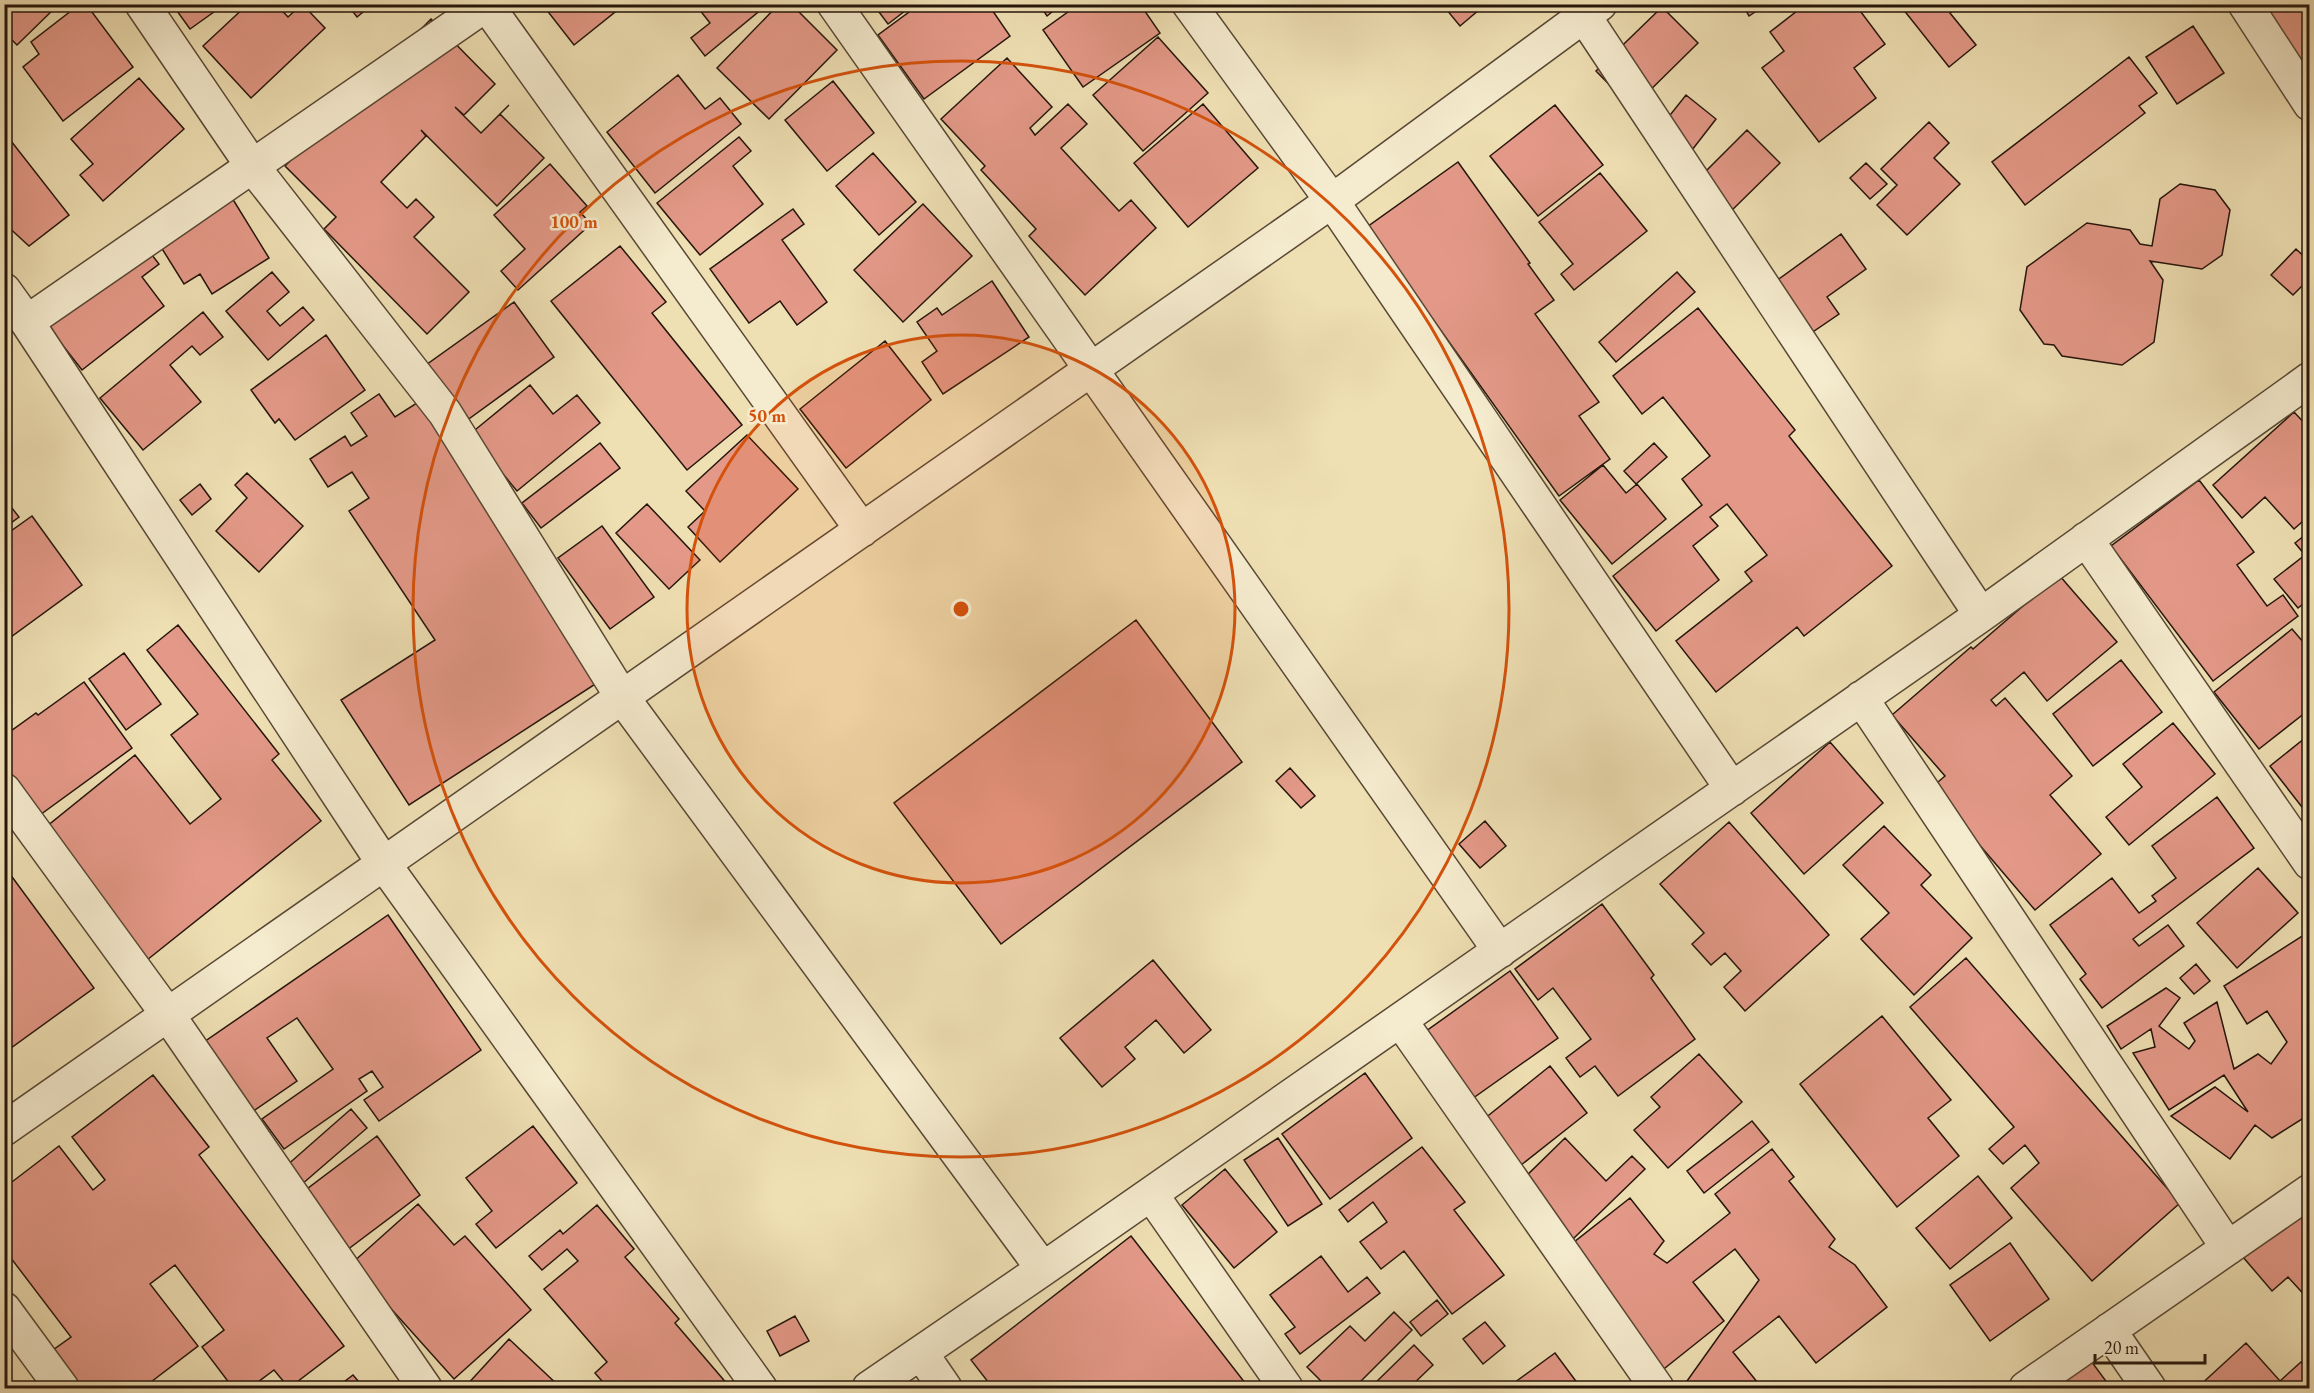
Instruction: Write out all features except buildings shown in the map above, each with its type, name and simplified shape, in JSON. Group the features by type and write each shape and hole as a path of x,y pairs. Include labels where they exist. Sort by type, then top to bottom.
{"street":[{"path":"142,4 253,167 446,413 622,697 1043,1269"},
{"path":"834,4 1500,951"},
{"path":"1189,4 1332,201 1732,789"},
{"path":"2245,4 2310,104"},
{"path":"27,322 486,5 861,530"},
{"path":"4,1129 1332,201 1587,8 1981,615"},
{"path":"4,290 384,864 760,1389"},
{"path":"869,1389 1981,615 2308,383"},
{"path":"2086,539 2310,863"},
{"path":"1861,698 2229,1248"},
{"path":"4,790 168,1015 425,1389"},
{"path":"1400,1020 1657,1389"},
{"path":"2026,1389 2310,1191"},
{"path":"1151,1194 1286,1389"},
{"path":"4,1309 62,1389"},
{"path":"2109,1330 2149,1389"},
{"path":"921,1353 945,1389"}]}
